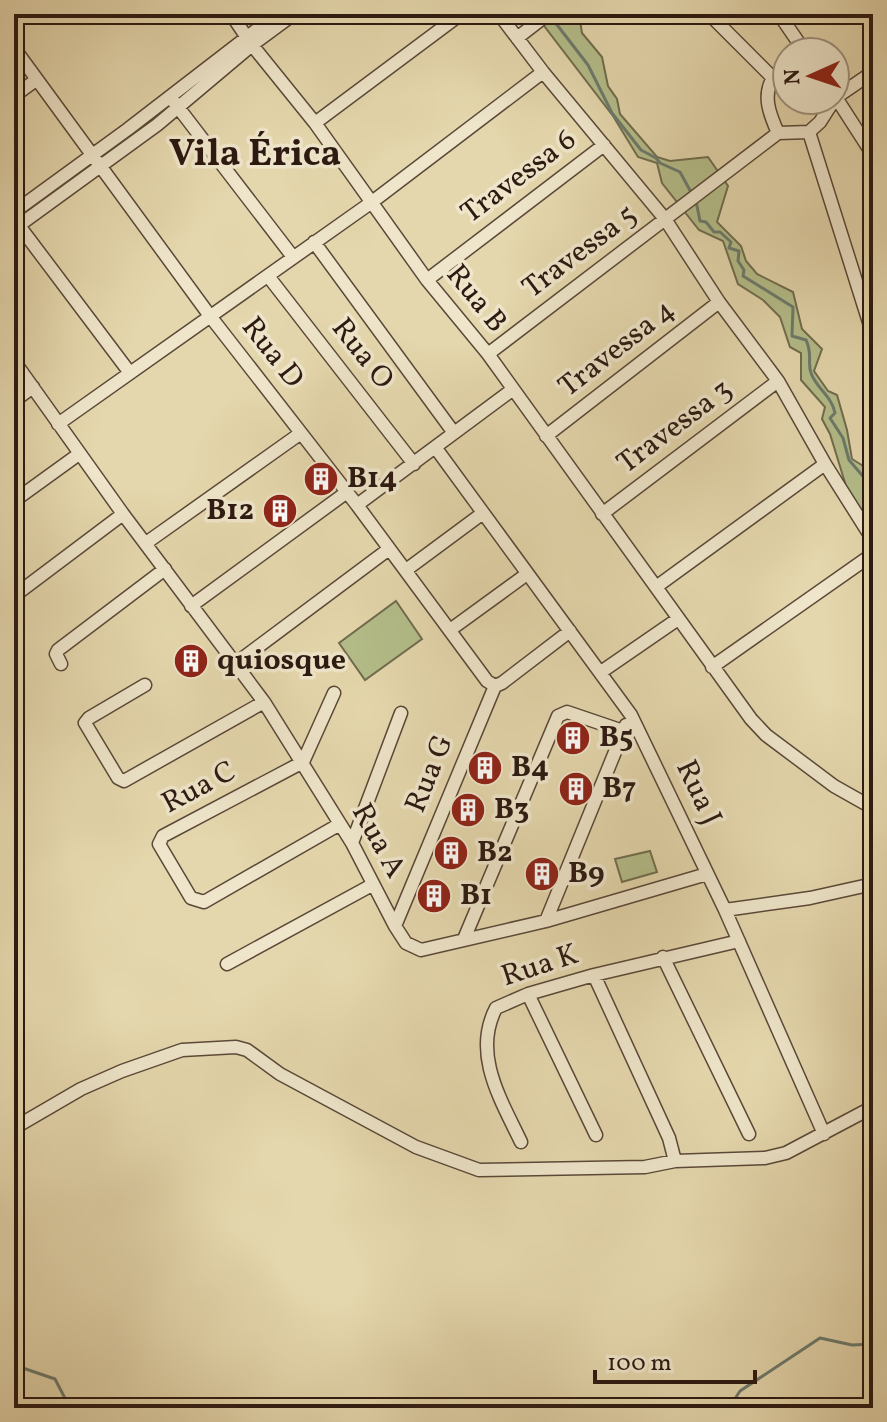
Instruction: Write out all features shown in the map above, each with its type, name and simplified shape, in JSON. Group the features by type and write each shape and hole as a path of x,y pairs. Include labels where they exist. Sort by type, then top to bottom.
{"street":[{"name":"Rua B","path":"231,14 315,123 427,280 488,354 712,667 766,735 834,786 873,808"},
{"path":"95,161 179,108 277,14"},
{"path":"130,373 15,221 95,161 170,96 294,14"},
{"path":"315,123 461,14"},
{"path":"499,14 665,219 719,302 778,381 873,540"},
{"path":"517,38 548,14"},
{"path":"709,14 771,70"},
{"path":"779,14 794,36"},
{"name":"Rua D","path":"14,48 210,316 357,505 487,681 495,686"},
{"path":"58,424 372,202 543,72"},
{"path":"851,87 873,72"},
{"path":"14,96 36,80"},
{"path":"771,84 767,100 771,112"},
{"path":"170,96 293,257"},
{"path":"772,116 778,133 809,132 824,116"},
{"path":"847,116 873,155"},
{"path":"809,132 873,335"},
{"name":"Travessa 5","path":"488,354 778,133"},
{"name":"Travessa 6","path":"427,280 604,145"},
{"path":"314,242 454,433"},
{"name":"Rua O","path":"268,276 414,464"},
{"name":"Travessa 4","path":"546,436 719,302"},
{"name":"Rua A","path":"14,361 79,454 264,702 352,843 406,943 421,950 546,921 707,874"},
{"name":"Travessa 3","path":"602,514 778,381"},
{"path":"14,401 33,387"},
{"path":"357,505 512,390"},
{"path":"146,543 301,433"},
{"path":"435,447 601,672 678,619"},
{"path":"14,501 79,454"},
{"path":"656,587 825,464"},
{"path":"191,606 347,492"},
{"path":"406,570 483,513"},
{"path":"14,596 123,514"},
{"path":"235,664 389,549"},
{"path":"712,667 873,554"},
{"path":"61,664 56,654 58,650 165,569"},
{"path":"450,630 527,574"},
{"path":"495,686 570,631"},
{"name":"Rua J","path":"601,672 631,715 663,777 824,1134"},
{"path":"145,685 85,723 118,778 124,781 264,702"},
{"name":"Rua G","path":"395,926 495,686"},
{"path":"303,762 334,693"},
{"path":"464,939 558,716 567,712 623,731"},
{"path":"352,843 401,713"},
{"path":"546,921 631,715"},
{"name":"Rua C","path":"303,762 161,838 159,844 191,898 204,902 340,824"},
{"path":"725,910 810,898 873,884"},
{"path":"227,964 372,885"},
{"name":"Rua K","path":"521,1142 489,1072 488,1045 496,1008 528,994 594,975 739,941"},
{"path":"663,957 749,1134"},
{"path":"594,975 669,1138 675,1161"},
{"path":"528,994 596,1135"},
{"path":"14,1128 81,1089 122,1071 182,1050 236,1047 247,1050 280,1074 404,1140 470,1168 489,1170 645,1167 675,1161 776,1156 873,1107"}],"green space":[{"path":"535,14 579,14 582,33 602,57 608,86 617,99 620,114 657,157 670,161 708,157 728,186 717,222 741,246 746,261 757,274 793,292 802,329 822,349 814,371 828,391 837,395 852,459 873,472 873,544 846,486 830,434 822,419 825,407 801,380 801,353 790,347 780,317 763,300 738,284 723,241 699,230 662,183 657,163 638,157 613,116"},
{"path":"396,601 422,639 365,680 339,643"},
{"path":"650,851 657,872 622,882 615,859"}],"waterway":[{"path":"551,17 588,65 612,113 641,150 680,172 692,194"},
{"path":"696,201 700,221 706,222 714,232 720,232 731,242 729,248 739,251 738,261 744,270 743,276 793,307 792,336 806,340 811,373 833,407 835,413 830,418 843,438 849,460 873,488"},
{"path":"729,1408 740,1391 820,1338 852,1345 873,1344"},
{"path":"14,1365 55,1379 70,1408"}],"place":[{"name":"B14","path":"321,479"},
{"name":"B12","path":"280,511"},
{"name":"quiosque","path":"191,661"},
{"name":"B5","path":"573,738"},
{"name":"B4","path":"485,768"},
{"name":"B7","path":"576,789"},
{"name":"B3","path":"468,810"},
{"name":"B2","path":"451,853"},
{"name":"B9","path":"542,874"},
{"name":"B1","path":"434,896"}],"district":[{"name":"Vila Érica","path":"255,155"}]}
